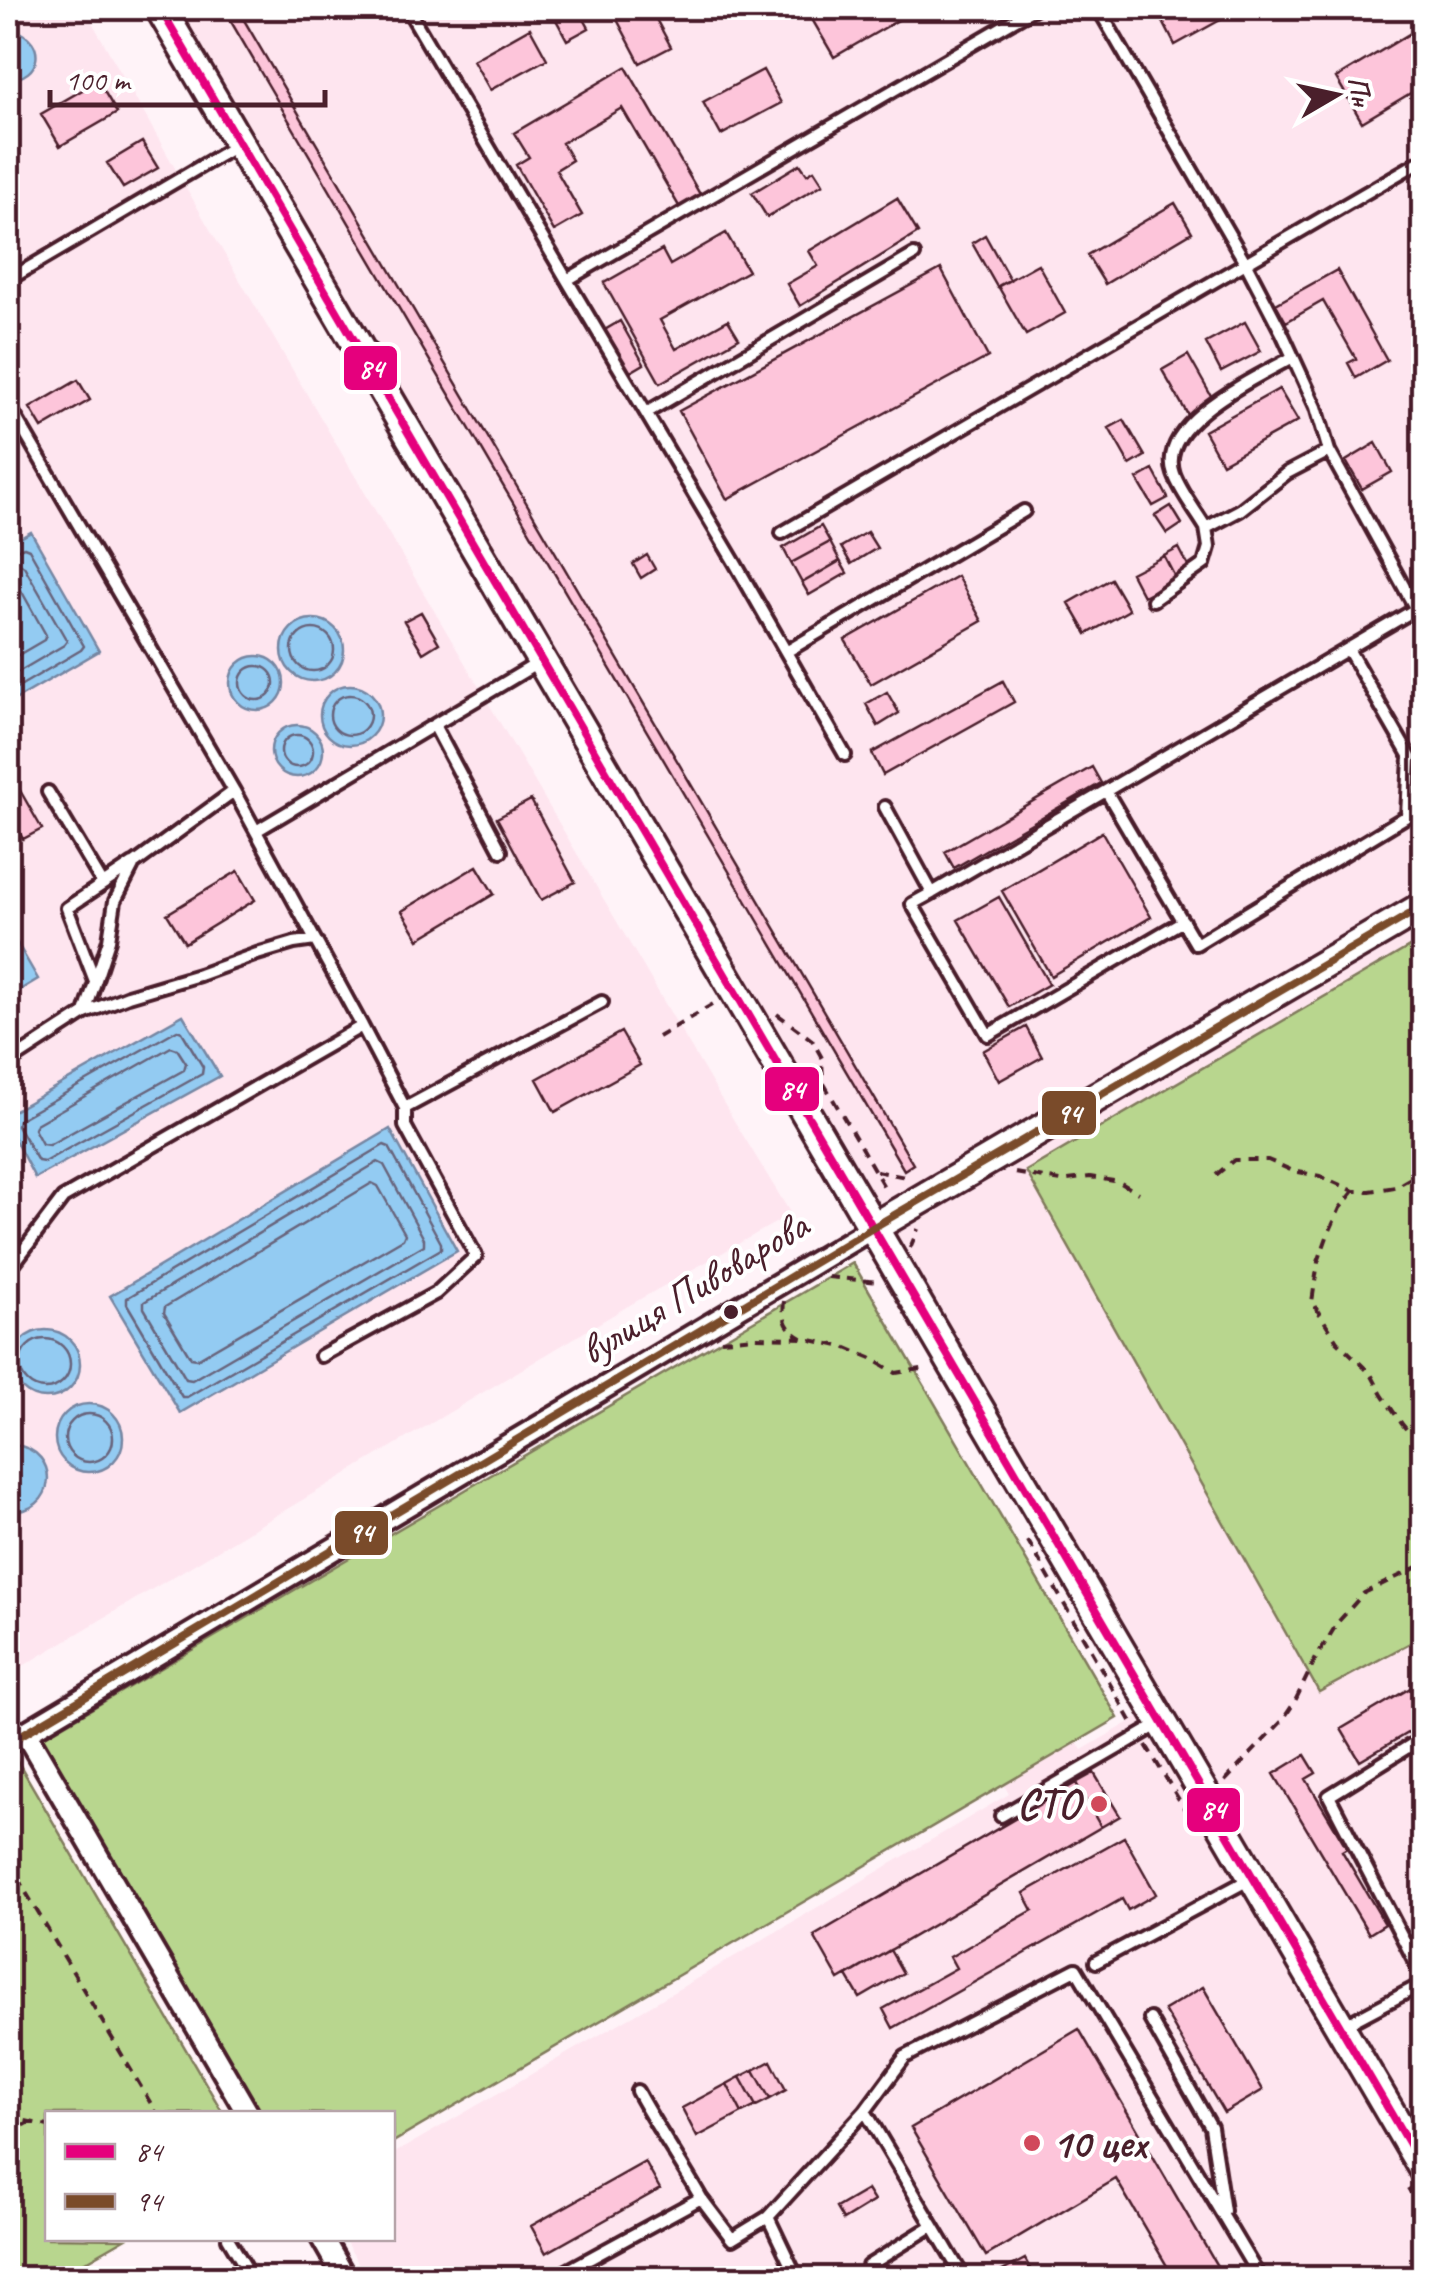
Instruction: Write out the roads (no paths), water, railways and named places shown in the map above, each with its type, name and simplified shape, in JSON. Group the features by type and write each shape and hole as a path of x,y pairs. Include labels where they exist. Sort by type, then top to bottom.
{"main road":[{"path":"160,8 1424,2170"},
{"name":"вулиця Пивоварова","path":"874,1227 1424,906"}],"street":[{"name":"вулиця Пивоварова","path":"16,1738 874,1227"},
{"path":"16,1738 246,2111"},
{"path":"324,2241 345,2278"}],"lane":[{"path":"407,8 845,755"},
{"path":"567,280 1035,8"},
{"path":"1098,8 1244,262 1316,407 1329,451 1416,609 912,904 988,1035 1182,922"},
{"path":"8,280 240,144"},
{"path":"782,532 1424,158"},
{"path":"646,414 914,255"},
{"path":"1152,600 1204,564 1209,547 1206,528 1173,472 1173,448 1186,427 1208,409 1293,357"},
{"path":"8,404 256,831 405,1108 405,1126 476,1256 436,1293 321,1356"},
{"path":"1206,528 1329,451"},
{"path":"786,652 1024,511"},
{"path":"1106,791 1196,944 1407,816 1410,757 1348,649"},
{"path":"256,831 542,660"},
{"path":"434,725 501,852"},
{"path":"96,981 66,908 234,791"},
{"path":"48,792 103,884"},
{"path":"885,807 932,892"},
{"path":"85,1014 109,940 115,900 134,864"},
{"path":"8,1063 85,1014 128,996 257,954 315,940"},
{"path":"405,1108 602,1002"},
{"path":"8,1271 63,1198 362,1026"},
{"path":"1002,1816 1162,1722"},
{"path":"1340,2027 1424,1981 1329,1796 1424,1737"},
{"path":"1096,1962 1253,1878"},
{"path":"636,2091 700,2198 732,2239 768,2217 865,2111 906,2057 1076,1968 1260,2278"},
{"path":"1150,2020 1211,2127 1225,2219"},
{"path":"865,2111 964,2278"},
{"path":"554,2278 700,2198"},
{"path":"768,2217 797,2278"},
{"path":"876,2278 868,2266 932,2226"},
{"path":"230,2241 252,2278"}],"water":[{"path":"15,30 32,42 36,59 28,73 8,79 8,31"},
{"path":"31,532 99,651 8,704 8,545"},
{"path":"313,619 335,628 344,650 335,672 313,681 291,672 282,650 291,628"},
{"path":"257,656 276,664 284,683 276,702 257,710 238,702 230,683 238,664"},
{"path":"350,685 371,694 380,715 371,736 350,745 329,736 320,715 329,694"},
{"path":"297,725 315,733 323,751 315,769 297,777 279,769 271,751 279,733"},
{"path":"8,927 38,979 8,997"},
{"path":"183,1015 220,1076 35,1178 8,1127 8,1114"},
{"path":"390,1129 457,1251 180,1413 110,1296"},
{"path":"46,1330 59,1332 70,1340 78,1351 78,1377 70,1388 59,1396 46,1398 33,1396 22,1388 14,1377 12,1364 14,1351 22,1340 33,1332"},
{"path":"89,1404 113,1414 123,1438 113,1462 89,1472 65,1462 55,1438 65,1414"},
{"path":"8,1446 30,1449 41,1458 48,1482 36,1504 8,1511"}],"place":[{"name":"СТО","path":"1099,1804"},
{"name":"10 цех","path":"1032,2143"}]}
